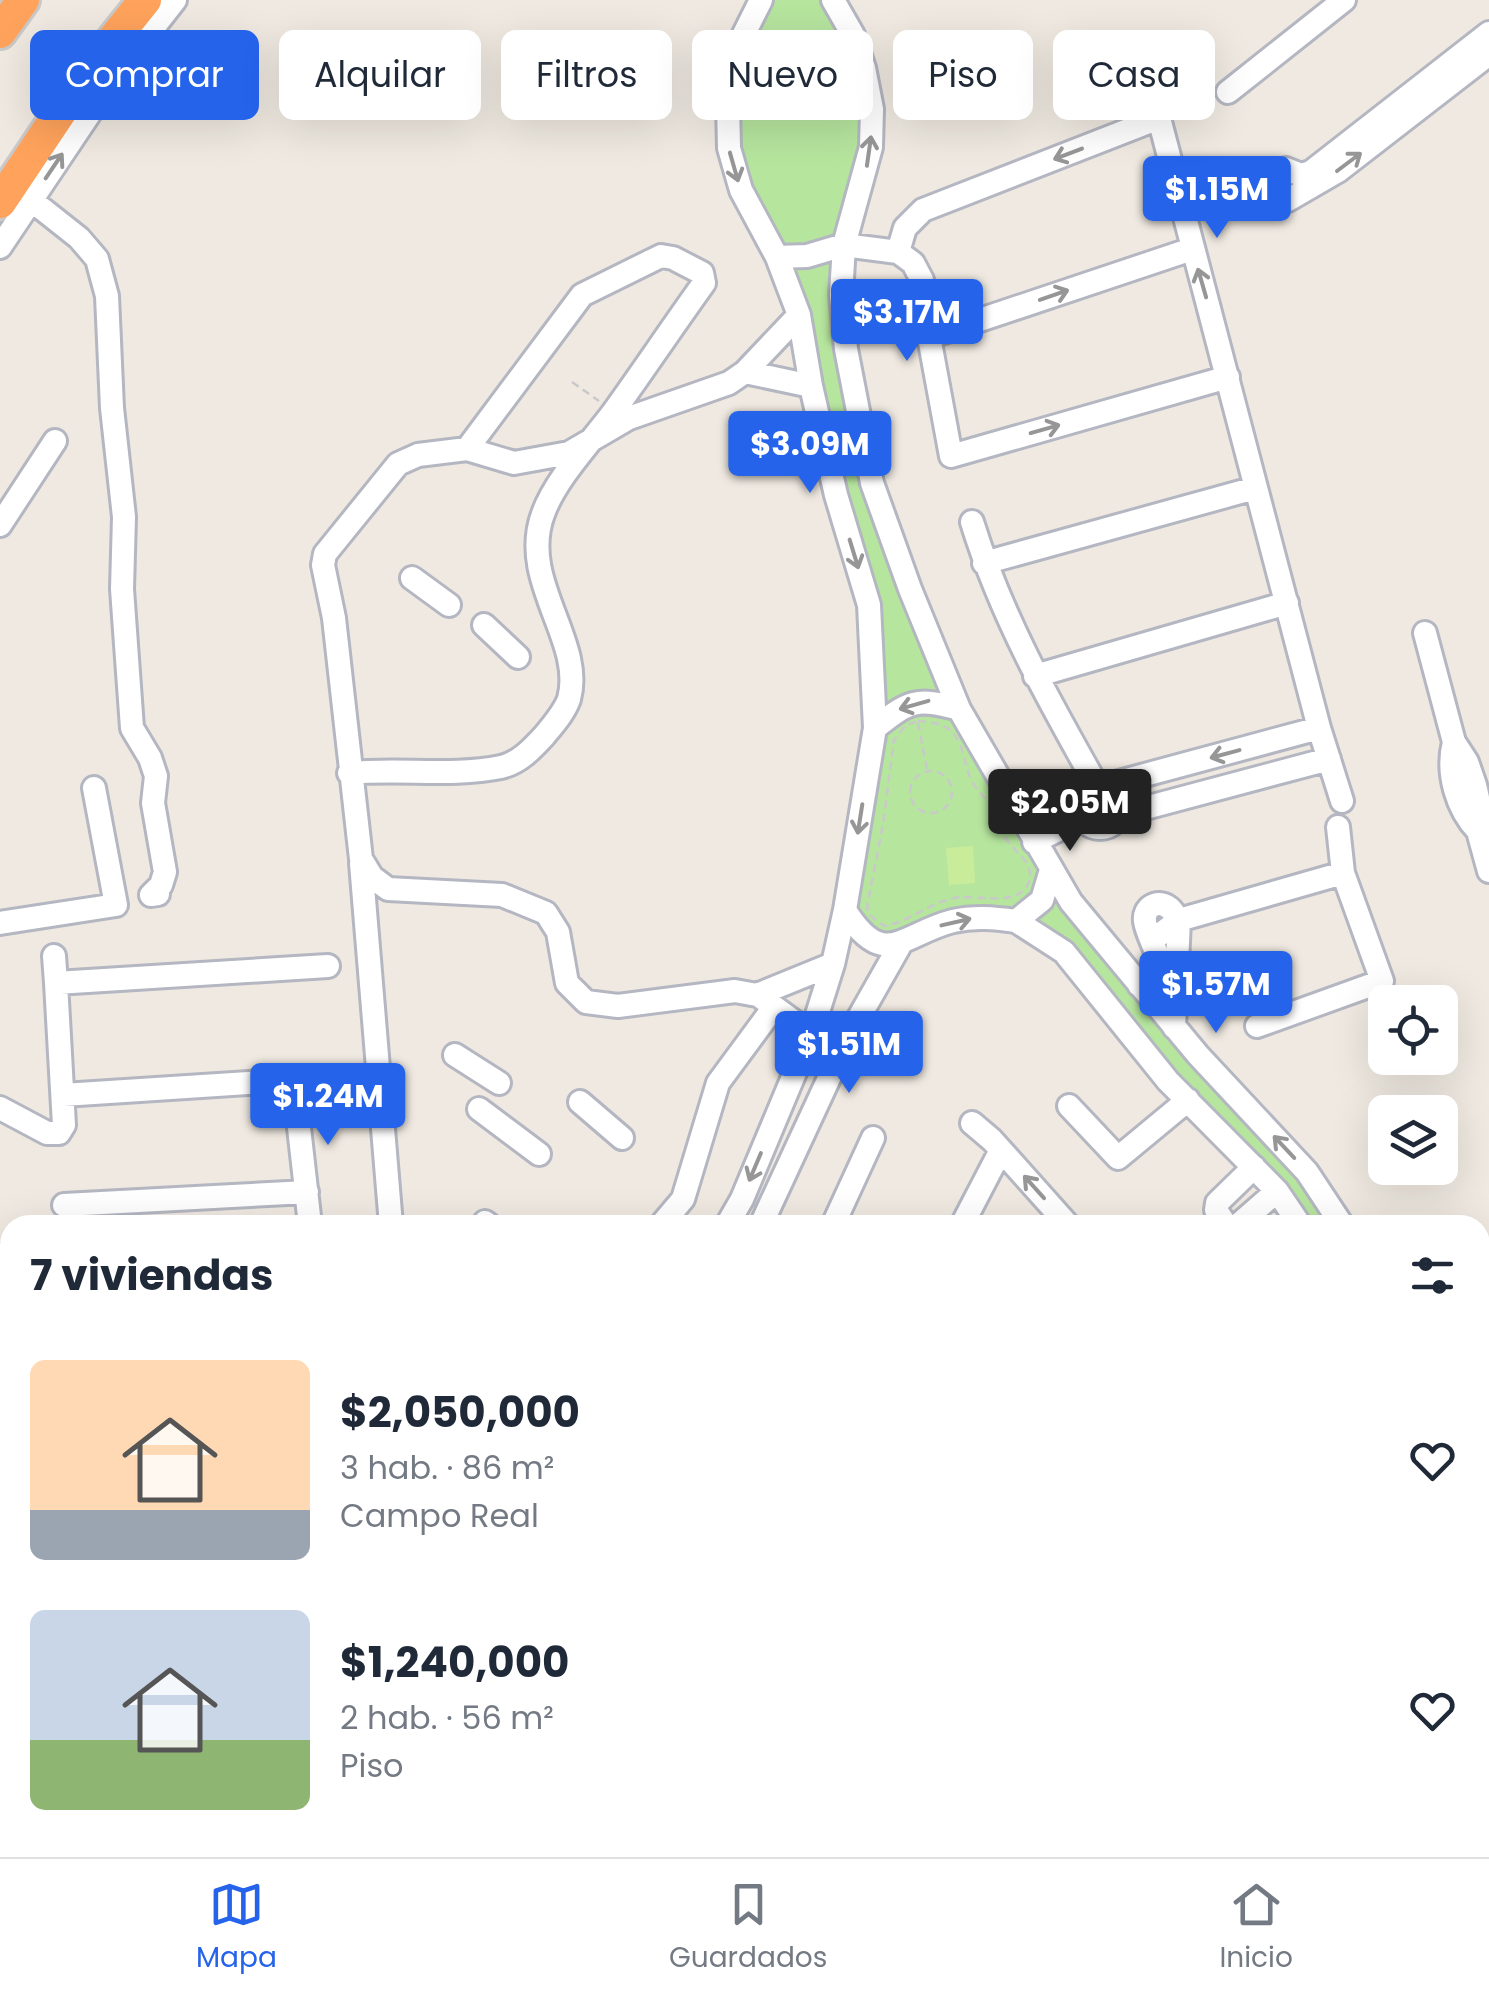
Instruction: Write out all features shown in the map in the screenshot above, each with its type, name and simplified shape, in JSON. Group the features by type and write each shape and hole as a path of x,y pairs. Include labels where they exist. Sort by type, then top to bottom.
{"highway":[{"path":"0,32 23,0"},
{"path":"16,201 85,75 145,0"}],"street":[{"path":"0,248 16,201 175,0"},
{"path":"833,0 853,36 872,109 871,147 844,244 841,295 846,349 872,483 958,709 1071,902 1174,1027 1307,1172 1335,1215"},
{"path":"1228,92 1344,0"},
{"path":"733,1215 812,1034 833,964 875,728 869,605 836,495 799,315 777,257 741,190 728,148 728,105 740,44 762,2"},
{"path":"1489,33 1310,172 1278,172 1268,188 1272,196 1288,200 1338,171 1489,54"},
{"path":"898,252 905,228 923,210 1159,118 1319,728 1342,801"},
{"path":"16,201 79,238 96,259 107,296 112,408 124,517 122,588 132,728 156,776 152,803 165,872 152,895 158,894"},
{"path":"777,257 806,256 844,244 898,252 920,271 951,456 1228,377"},
{"path":"929,337 1192,248"},
{"path":"350,773 429,774 505,766 535,746 562,714 571,688 568,653 540,577 542,514 704,283 702,273 661,256 582,296 467,449"},
{"path":"390,1215 361,859 334,618 323,559 398,464 418,456 467,449 514,463 569,454 629,418 716,390 746,372 799,315"},
{"path":"746,372 811,386"},
{"path":"0,526 55,440"},
{"path":"984,563 1255,488"},
{"path":"972,522 984,563 1035,676 1101,786 1116,794 1119,815"},
{"path":"412,578 449,605"},
{"path":"1035,676 1287,603"},
{"path":"484,625 518,657"},
{"path":"1425,633 1454,742 1451,767 1456,791 1463,811 1478,831 1489,871"},
{"path":"875,728 900,708 916,711 929,700 958,709"},
{"path":"1319,728 1090,788 1080,799 1082,818 1088,825 1102,828 1119,815 1329,759"},
{"path":"0,923 116,905 94,788"},
{"path":"1034,842 1082,818"},
{"path":"1257,1026 1382,981 1343,872 1338,827"},
{"path":"361,859 372,877 388,889 502,894 546,912 558,932 567,984 586,1002 618,1006 734,992 766,1001 812,1034"},
{"path":"1016,920 1042,900 1051,870"},
{"path":"1170,967 1154,938 1179,920 1343,872"},
{"path":"845,910 866,938 900,945"},
{"path":"773,1215 848,1035 900,945 925,930 982,917 1016,920 1064,952 1168,1081 1277,1190 1293,1215"},
{"path":"1174,1027 1170,967 1179,920"},
{"path":"0,1108 48,1133 59,1133 64,1125 54,956"},
{"path":"670,1215 683,1199 718,1082 766,1001 833,964"},
{"path":"56,983 328,966"},
{"path":"1139,985 1170,967"},
{"path":"456,1055 500,1083"},
{"path":"63,1095 339,1077"},
{"path":"1070,1106 1118,1158 1188,1100"},
{"path":"580,1102 622,1138"},
{"path":"478,1108 539,1154"},
{"path":"297,1110 309,1215"},
{"path":"972,1123 1059,1215"},
{"path":"838,1215 873,1138"},
{"path":"967,1215 1001,1150"},
{"path":"1219,1215 1217,1203 1254,1168"},
{"path":"1249,1215 1277,1190"},
{"path":"64,1205 307,1192"}],"path":[{"path":"572,382 614,411"},
{"path":"916,711 954,734 970,779 996,810 1002,832 1022,855 1030,875 1016,896 954,898 884,926 870,915 867,907 894,740 916,711"},
{"path":"916,711 928,771"},
{"path":"928,771 944,776 952,791 947,806 933,814 918,810 910,796 913,780 928,771"}],"green space":[{"path":"761,0 833,0 844,30 752,30"},
{"path":"730,120 870,120 844,245 846,349 910,589 1037,848 1334,1215 1291,1215 1064,952 981,917 900,945 845,910 875,728 869,605 799,315 741,190"},
{"path":"973,846 975,883 949,885 946,848"}]}
